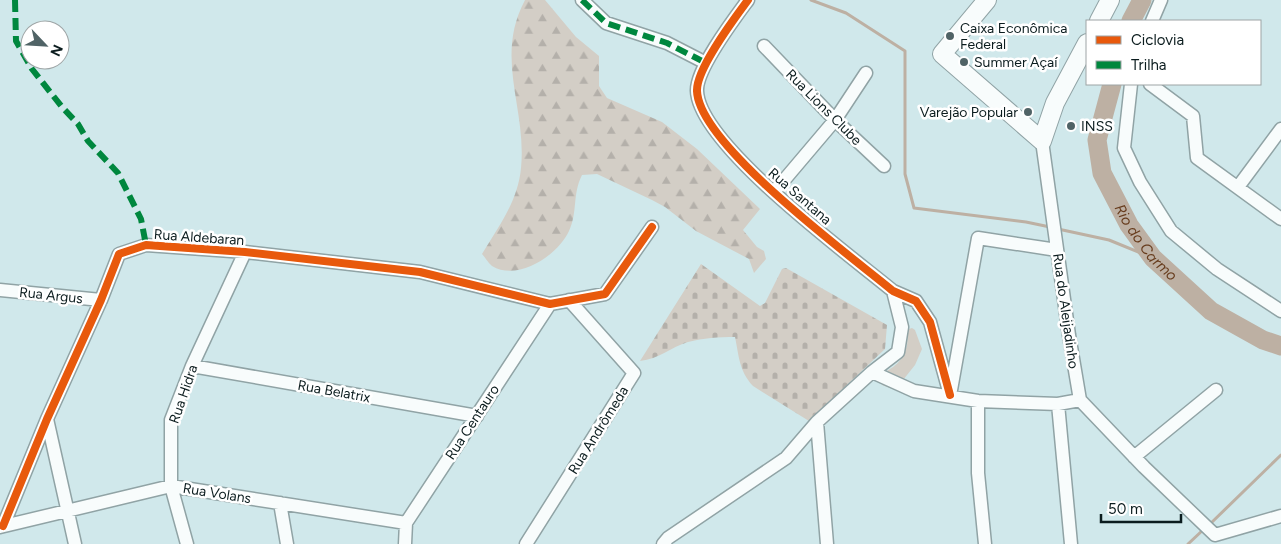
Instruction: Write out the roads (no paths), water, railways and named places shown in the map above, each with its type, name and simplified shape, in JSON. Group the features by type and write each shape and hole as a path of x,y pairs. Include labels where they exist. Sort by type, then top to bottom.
{"street":[{"path":"582,0 606,23 667,43 706,63"},
{"path":"987,0 942,54 1042,141 1055,103 1086,45"},
{"path":"1099,20 1110,0"},
{"path":"1152,20 1161,0"},
{"name":"Rua Santana","path":"746,3 706,63 697,91 702,110 724,143 774,192 894,291 916,301 930,322 950,395"},
{"name":"Rua Lions Clube","path":"764,46 835,120 884,166"},
{"path":"774,192 835,120 866,73"},
{"path":"1131,85 1124,148 1140,182 1171,231 1217,269 1281,312"},
{"path":"1151,85 1193,116 1197,158 1281,219"},
{"path":"1238,187 1281,129"},
{"name":"Rua do Aleijadinho","path":"1042,141 1080,400"},
{"name":"Rua Aldebaran","path":"2,526 47,418 101,300 119,254 146,246 245,252 420,272 550,304 605,294 652,227"},
{"path":"950,395 978,238 1057,250"},
{"name":"Rua Hidra","path":"187,544 172,486 171,420 192,366 245,252"},
{"name":"Rua Argus","path":"0,290 101,300"},
{"path":"663,544 668,538 786,458 817,422 872,372 898,352 902,327 894,291"},
{"name":"Rua Andrômeda","path":"526,544 634,373 569,300"},
{"name":"Rua Centauro","path":"406,522 550,304"},
{"name":"Rua Belatrix","path":"192,366 477,416"},
{"path":"872,372 914,391 950,395 978,401 1058,404 1080,400 1213,540 1275,518 1281,526"},
{"path":"1134,456 1216,390"},
{"path":"978,401 978,473 985,544"},
{"path":"1058,404 1072,544"},
{"path":"47,418 75,544"},
{"path":"817,422 827,544"},
{"name":"Rua Volans","path":"2,526 172,486 406,522"},
{"path":"280,503 287,544"},
{"path":"405,544 406,522"}],"waterway":[{"path":"811,0 846,13 905,51 905,174 914,208 1026,222 1050,227"},
{"name":"Rio do Carmo","path":"1132,20 1142,0"},
{"name":"Rio do Carmo","path":"1112,85 1097,140 1102,173 1129,225 1153,258 1211,311 1263,340 1281,346"},
{"path":"1058,229 1109,240 1153,258"},
{"path":"1209,525 1281,455"},
{"path":"1188,544 1204,529"}],"place":[{"name":"Caixa Econômica Federal","path":"950,36"},
{"name":"Summer Açaí","path":"964,62"},
{"name":"Varejão Popular","path":"1028,112"},
{"name":"INSS","path":"1071,126"}]}
